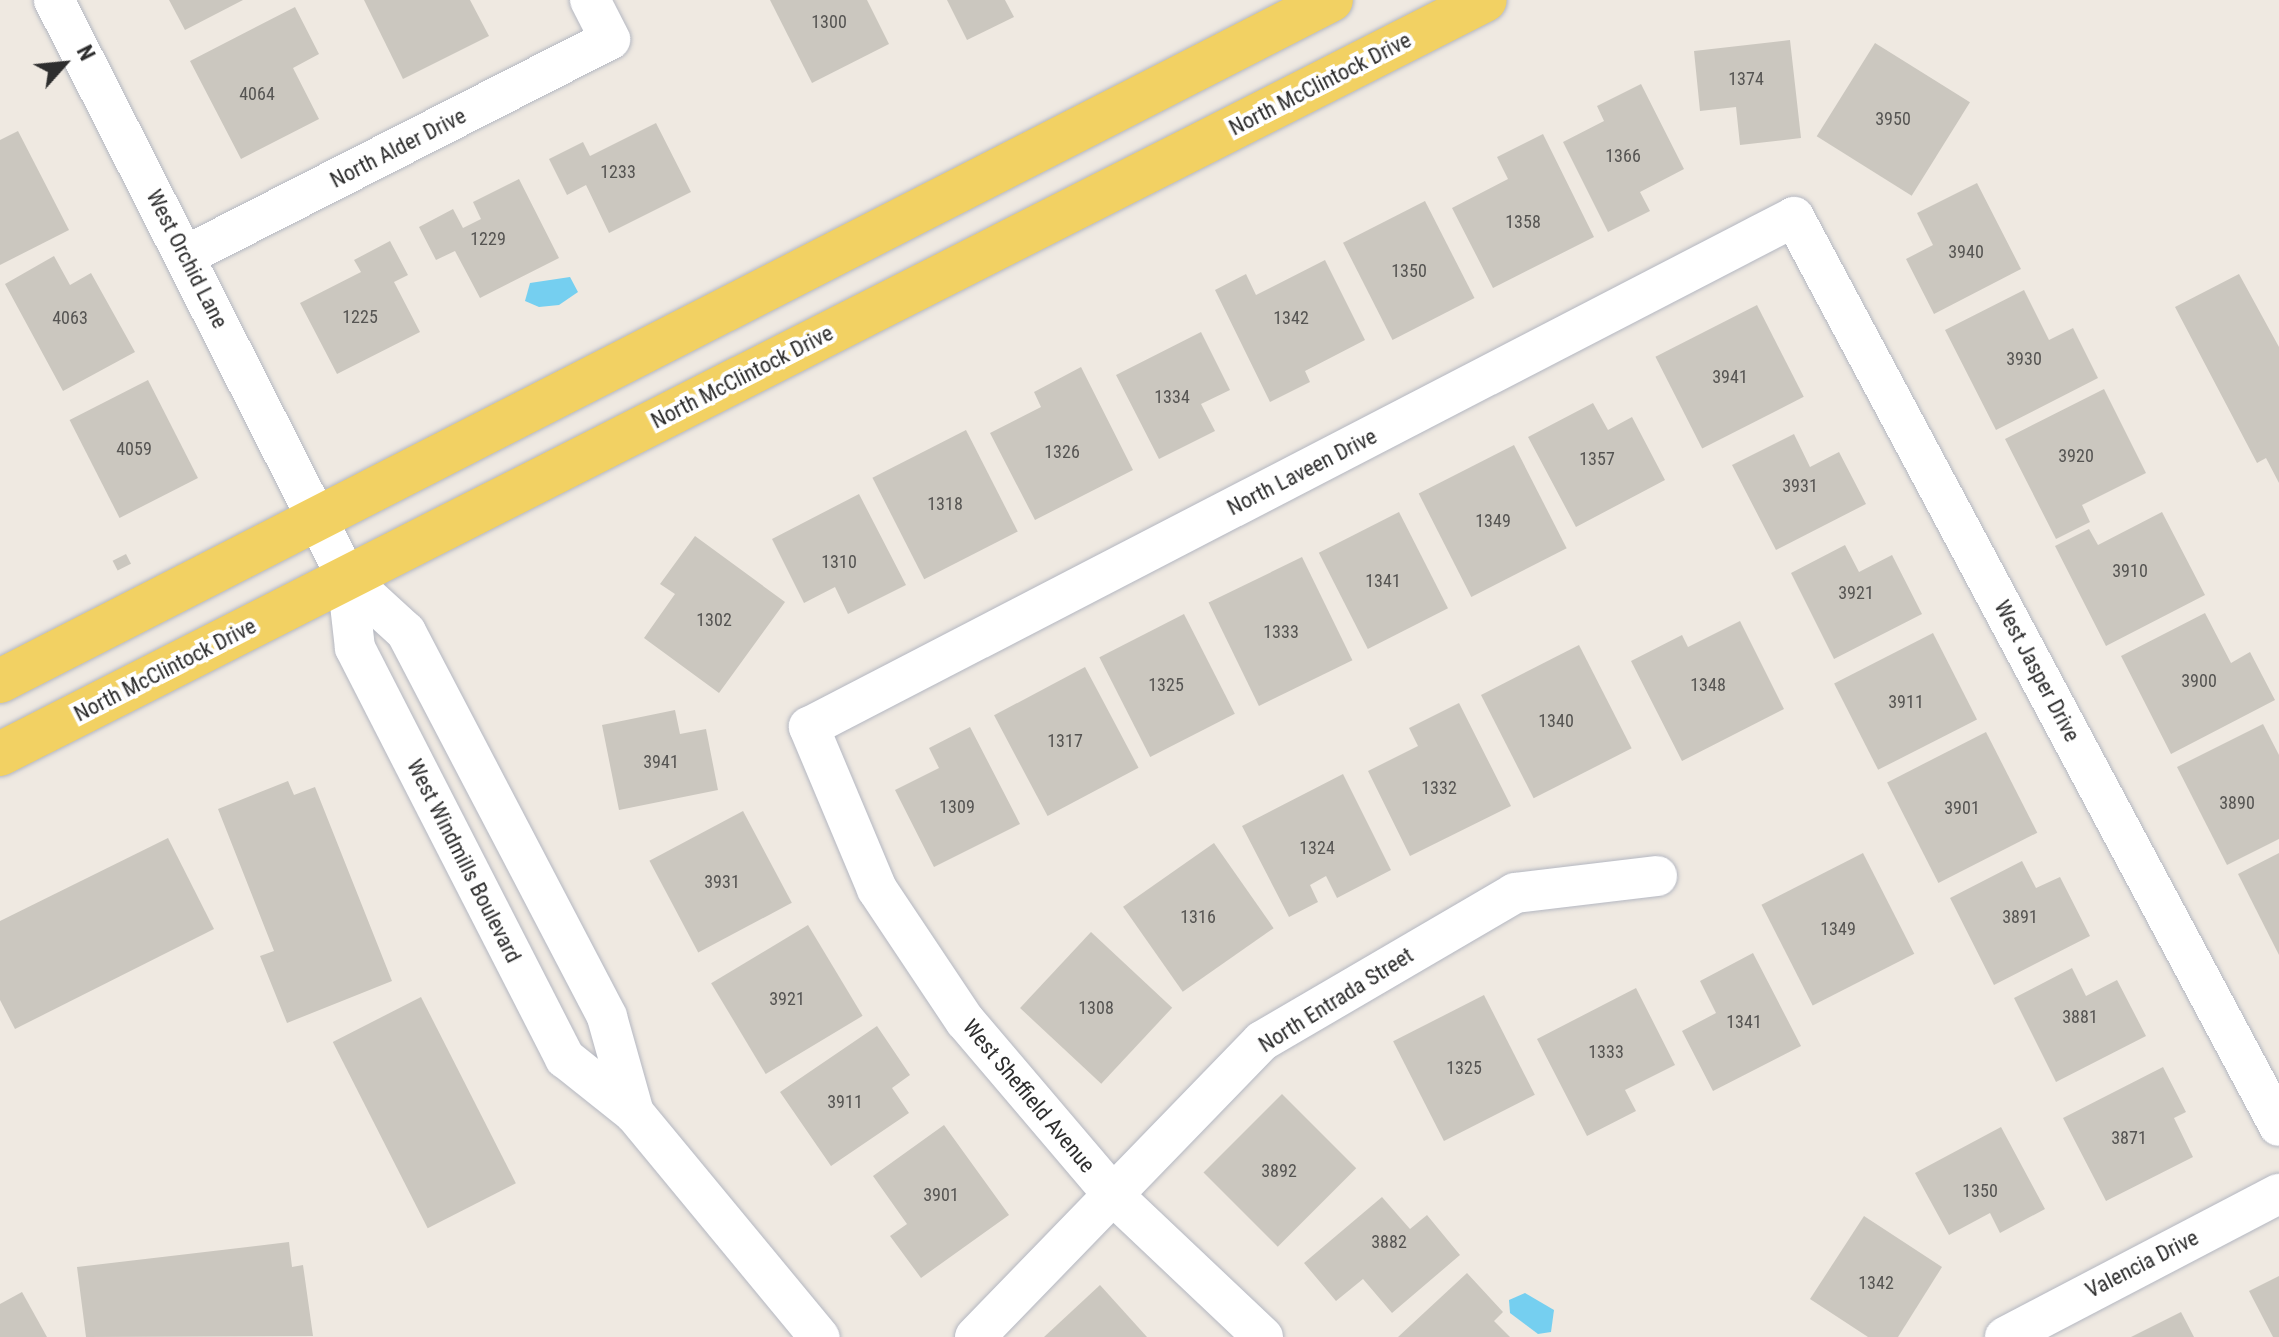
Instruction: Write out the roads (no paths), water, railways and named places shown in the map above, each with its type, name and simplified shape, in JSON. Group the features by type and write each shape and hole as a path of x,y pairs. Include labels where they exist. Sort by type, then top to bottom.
{"main road":[{"name":"North McClintock Drive","path":"0,754 333,550 1331,0"},
{"name":"North McClintock Drive","path":"0,681 333,550 1485,0"}],"street":[{"name":"West Orchid Lane","path":"54,0 333,550"},
{"name":"North Alder Drive","path":"185,256 610,39 590,0"},
{"name":"North Laveen Drive","path":"809,727 1794,217"},
{"name":"West Jasper Drive","path":"1794,217 2279,1126"},
{"name":"West Windmills Boulevard","path":"333,550 355,648 565,1058 634,1113 819,1337"},
{"name":"West Windmills Boulevard","path":"333,550 406,632 607,1017 634,1113"},
{"name":"West Sheffield Avenue","path":"809,727 877,889 965,1021 1115,1197 1263,1337"},
{"name":"North Entrada Street","path":"975,1337 1115,1197 1262,1041 1515,893 1657,876"},
{"name":"Valencia Drive","path":"2005,1336 2279,1194"}],"water":[{"path":"570,277 578,292 559,305 539,307 525,301 530,283"},
{"path":"1525,1293 1554,1310 1551,1332 1538,1334 1510,1313 1509,1300"}]}
